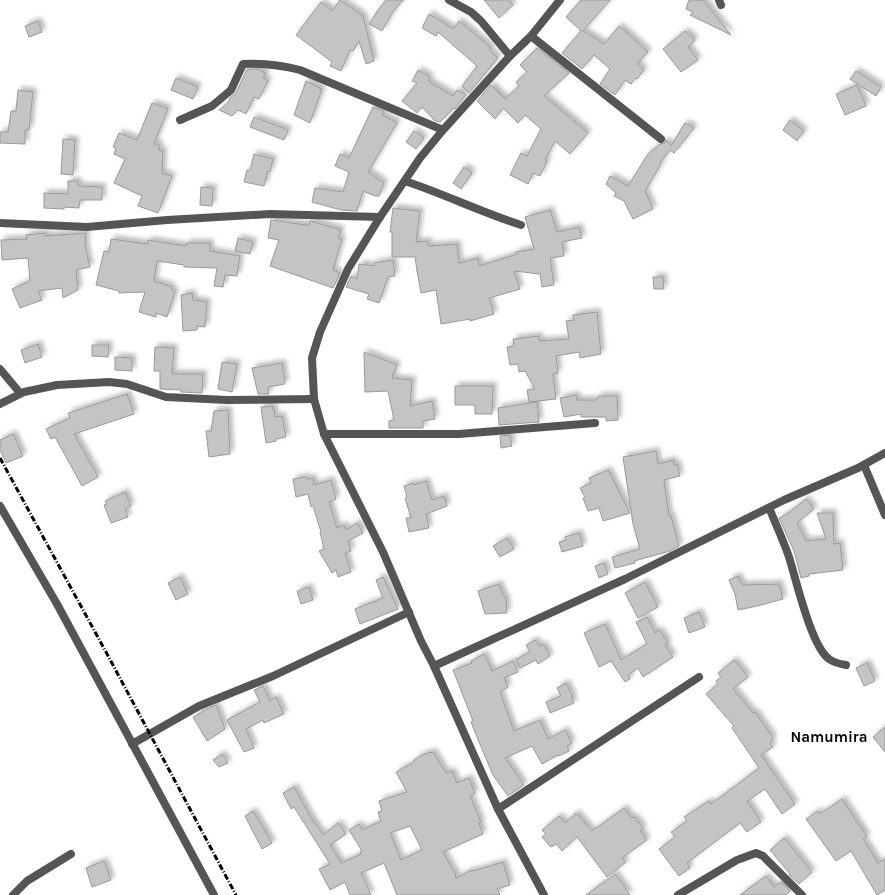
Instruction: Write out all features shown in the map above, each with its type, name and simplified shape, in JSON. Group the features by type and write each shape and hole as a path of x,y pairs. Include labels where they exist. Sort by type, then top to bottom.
{"street":[{"path":"449,0 470,12 481,21 510,56"},
{"path":"544,895 498,809 383,552 324,434 314,399 312,358 320,332 348,269 380,217 420,158 443,130 510,56 531,36 560,0"},
{"path":"531,36 661,139"},
{"path":"180,120 212,106 231,90 243,64 262,63 300,70 443,130"},
{"path":"405,181 436,192 495,217 521,225"},
{"path":"0,223 87,227 167,220 270,214 380,217"},
{"path":"0,369 20,393"},
{"path":"0,404 20,393 57,385 109,382 127,384 166,397 227,400 314,399"},
{"path":"324,434 460,434 595,423"},
{"path":"434,666 625,579 769,508 864,464 885,452"},
{"path":"864,464 885,515"},
{"path":"0,506 57,604 214,895"},
{"path":"769,508 788,555 812,631 819,647 828,659 839,664 846,665"},
{"path":"132,744 200,706 273,676 409,612"},
{"path":"498,809 698,677"},
{"path":"678,895 737,860 756,853 764,856 802,895"},
{"path":"13,895 27,881 71,854"}],"building":[{"path":"340,0 363,16 374,61 366,64 359,41 353,51 350,50 341,71 330,66 332,62 296,35 321,2 332,11"},
{"path":"386,0 403,0 392,13 382,31 369,24"},
{"path":"484,0 508,0 513,5 499,18"},
{"path":"581,0 610,0 583,31 604,44 619,26 648,52 637,64 644,70 631,84 625,80 615,95 600,84 610,69 594,55 582,69 562,53 581,31 566,17"},
{"path":"689,0 703,0 731,35 690,15 693,12 686,9"},
{"path":"429,14 453,29 459,21 491,48 489,50 498,58 469,93 462,86 477,66 438,32 436,36 422,28"},
{"path":"38,21 42,32 29,37 25,26"},
{"path":"685,31 695,40 688,47 698,60 681,72 663,49"},
{"path":"537,48 569,73 544,96 588,133 570,154 555,141 545,160 547,161 540,176 533,173 528,184 510,175 521,153 527,156 541,129 525,115 518,123 503,108 495,119 477,101 491,85 505,99 519,86 516,82 527,72 520,65"},
{"path":"247,69 257,69 266,73 263,78 268,81 259,99 254,97 246,114 238,110 232,116 219,110 228,103 230,98 236,93"},
{"path":"418,70 430,77 428,81 453,96 457,90 466,95 455,109 454,108 440,122 435,121 422,107 417,113 402,101 417,83 412,81"},
{"path":"856,71 881,87 876,96 850,79"},
{"path":"176,78 198,87 193,99 171,90"},
{"path":"306,81 322,89 310,123 294,115"},
{"path":"857,85 866,106 845,115 836,94"},
{"path":"18,90 33,92 29,130 25,130 25,144 0,143 0,132 8,132 11,111 16,111"},
{"path":"152,103 168,109 154,144 159,144 159,150 163,151 162,173 172,176 158,213 138,206 142,196 114,183 125,159 114,154 116,148 113,147 119,133 137,140"},
{"path":"373,107 384,111 382,115 397,123 368,172 384,183 379,196 363,191 357,211 341,210 312,202 315,188 343,192 349,172 335,166 340,154 349,158"},
{"path":"254,117 288,130 284,140 250,127"},
{"path":"790,120 804,131 797,141 783,130"},
{"path":"685,123 694,128 674,153 670,150 660,163 661,164 645,191 653,209 633,219 624,201 614,196 616,193 606,184 610,176 628,186 648,154 660,144 665,143 666,140 671,146"},
{"path":"414,131 424,138 416,149 406,142"},
{"path":"63,139 75,140 73,175 61,174"},
{"path":"254,154 273,159 270,172 268,171 264,186 244,182 247,170 250,170"},
{"path":"464,167 472,173 461,189 453,183"},
{"path":"68,181 78,181 78,186 102,187 102,200 80,200 79,208 44,208 44,193 68,194"},
{"path":"201,187 213,188 212,206 200,205"},
{"path":"393,208 420,211 416,242 428,241 428,246 457,244 459,263 478,258 479,266 517,254 516,252 534,249 525,217 550,210 557,232 579,227 582,238 562,242 564,256 550,258 554,285 542,287 540,274 514,271 520,289 489,298 494,314 470,321 470,319 441,324 436,290 421,293 415,257 392,257 392,232 390,232"},
{"path":"271,220 306,225 309,225 311,221 341,230 338,238 342,239 333,270 340,273 333,288 270,266 279,240 268,238"},
{"path":"45,233 45,236 86,233 85,246 90,267 76,270 78,290 63,298 62,288 38,291 42,300 20,308 12,289 30,281 28,258 2,260 1,240 27,239 26,235"},
{"path":"238,238 253,242 250,254 235,251"},
{"path":"111,239 148,244 148,240 186,246 187,243 210,243 210,251 240,256 237,276 225,275 223,287 214,286 217,268 184,267 184,265 157,261 154,281 172,287 171,289 175,292 167,317 156,313 156,317 139,312 145,292 119,293 119,291 96,285 104,251 109,252"},
{"path":"393,260 395,276 388,277 379,303 367,299 369,294 346,287 351,276 357,279 359,264 374,266 374,263"},
{"path":"653,277 663,277 664,289 654,289"},
{"path":"192,293 193,300 207,302 205,327 197,326 197,330 183,331 181,295"},
{"path":"597,312 601,354 580,358 579,352 556,356 558,373 553,374 556,399 529,402 527,390 535,389 525,371 519,372 518,364 510,365 507,347 514,346 513,339 539,336 539,341 569,339 566,321 574,320 573,315"},
{"path":"38,344 42,357 25,363 21,350"},
{"path":"92,345 109,345 108,357 92,356"},
{"path":"155,347 174,348 172,374 203,374 202,393 160,389 160,371 154,371"},
{"path":"364,352 397,365 392,378 412,380 410,406 432,401 435,419 423,421 423,428 389,428 389,421 394,420 388,391 365,392"},
{"path":"115,357 132,358 132,371 115,370"},
{"path":"222,362 237,364 232,392 218,389"},
{"path":"282,363 285,384 268,387 269,394 258,394 252,368"},
{"path":"455,386 493,386 492,414 475,414 475,405 455,405"},
{"path":"127,394 134,414 74,434 98,477 82,486 55,437 51,439 46,429 70,418 68,413"},
{"path":"576,395 577,400 596,400 599,396 617,396 618,420 606,421 606,417 581,417 581,414 564,417 560,398"},
{"path":"537,402 539,422 499,425 498,408"},
{"path":"272,406 275,417 282,416 286,437 266,443 261,407"},
{"path":"228,410 230,454 209,457 206,431 211,431 214,411"},
{"path":"13,434 23,456 6,463 0,450 0,440"},
{"path":"510,435 512,446 501,448 500,436"},
{"path":"656,451 658,464 673,460 674,465 677,464 680,476 664,480 669,516 671,516 679,546 670,551 615,568 612,557 640,549 633,524 623,457"},
{"path":"608,470 630,513 603,521 599,508 588,511 583,498 585,497 580,488 591,483 589,478"},
{"path":"305,477 307,479 313,478 314,485 331,480 336,499 329,502 337,528 344,525 346,530 357,523 363,533 348,541 351,551 345,553 351,572 338,577 336,570 332,573 319,551 324,549 321,532 313,506 311,507 308,494 296,497 293,479"},
{"path":"426,481 432,500 444,496 447,506 426,514 429,528 409,532 406,518 411,518 405,498 407,497 404,486"},
{"path":"125,492 131,506 125,509 128,517 111,523 104,505 107,504 105,501"},
{"path":"806,499 814,509 797,523 806,541 826,539 817,513 833,513 834,544 840,543 843,570 809,574 809,576 801,578 794,551 779,518 787,514"},
{"path":"579,533 583,546 562,552 559,542 566,540 565,537"},
{"path":"507,538 514,549 500,557 493,546"},
{"path":"604,563 608,574 599,578 595,566"},
{"path":"738,576 742,585 779,584 783,599 738,610 735,594 729,580"},
{"path":"180,577 188,594 176,600 168,583"},
{"path":"383,577 398,609 360,624 355,609 383,598 376,580"},
{"path":"645,582 658,607 638,618 625,593"},
{"path":"499,584 503,595 506,598 507,613 485,614 478,591"},
{"path":"309,587 313,600 301,604 297,591"},
{"path":"699,612 705,627 689,633 684,618"},
{"path":"647,617 655,633 659,630 668,643 665,645 673,657 643,677 638,668 628,675 630,679 625,682 611,661 599,667 584,633 605,624 621,660 647,644 636,622"},
{"path":"535,640 540,647 543,644 550,656 538,664 536,660 520,668 516,659 530,652 526,645"},
{"path":"484,654 492,671 513,661 518,672 504,678 508,687 500,692 514,731 540,720 548,739 565,730 572,743 567,746 569,751 542,764 532,746 505,758 524,785 508,796 493,775 471,722 473,721 453,670 472,663 471,661"},
{"path":"734,660 748,677 733,689 753,713 755,712 773,738 770,744 773,747 761,755 795,804 782,814 765,789 747,801 761,822 747,832 740,823 687,863 690,868 679,876 659,849 675,837 671,832 687,821 684,817 709,801 711,804 759,768 732,728 734,726 706,694 718,684 716,681 721,677 718,673"},
{"path":"867,663 875,681 864,686 856,668"},
{"path":"566,683 573,697 571,698 574,703 550,713 546,702 561,696 557,688"},
{"path":"263,686 270,701 276,697 284,714 264,723 263,720 246,729 254,748 244,752 227,720 260,702 254,690"},
{"path":"216,705 225,729 207,741 193,717"},
{"path":"885,727 885,752 873,737"},
{"path":"433,752 446,773 452,771 457,783 469,778 475,793 470,796 481,822 479,823 483,834 443,852 455,872 456,878 472,870 473,871 503,862 510,885 497,889 500,895 397,895 384,863 361,873 371,895 350,895 345,882 330,890 319,869 330,864 294,807 291,809 283,793 294,787 311,818 323,835 338,823 346,834 330,845 341,863 361,854 360,852 362,851 349,830 359,824 362,830 381,821 378,812 382,811 379,801 407,792 396,772 414,762 414,760 424,754","holes":["410,826 422,850 401,860 390,833"]},
{"path":"222,754 228,763 219,767 213,760"},
{"path":"842,799 867,837 863,839 878,863 885,859 885,890 877,895 851,851 836,861 806,819 818,811 820,814"},
{"path":"624,808 631,818 634,817 643,828 640,831 647,840 622,858 626,862 607,877 577,837 562,851 556,844 551,847 542,837 546,834 542,830 559,816 565,823 576,813 592,831"},
{"path":"253,811 272,843 262,849 245,816"},
{"path":"784,838 812,872 799,884 789,875 790,874 770,850"},
{"path":"104,861 111,880 92,887 86,868"},
{"path":"615,874 630,895 586,895"},
{"path":"766,876 774,887 781,882 790,891 786,895 740,895"}],"railway":[{"path":"0,458 236,895"}],"district":[{"name":"Namumira","path":"829,737"}]}
